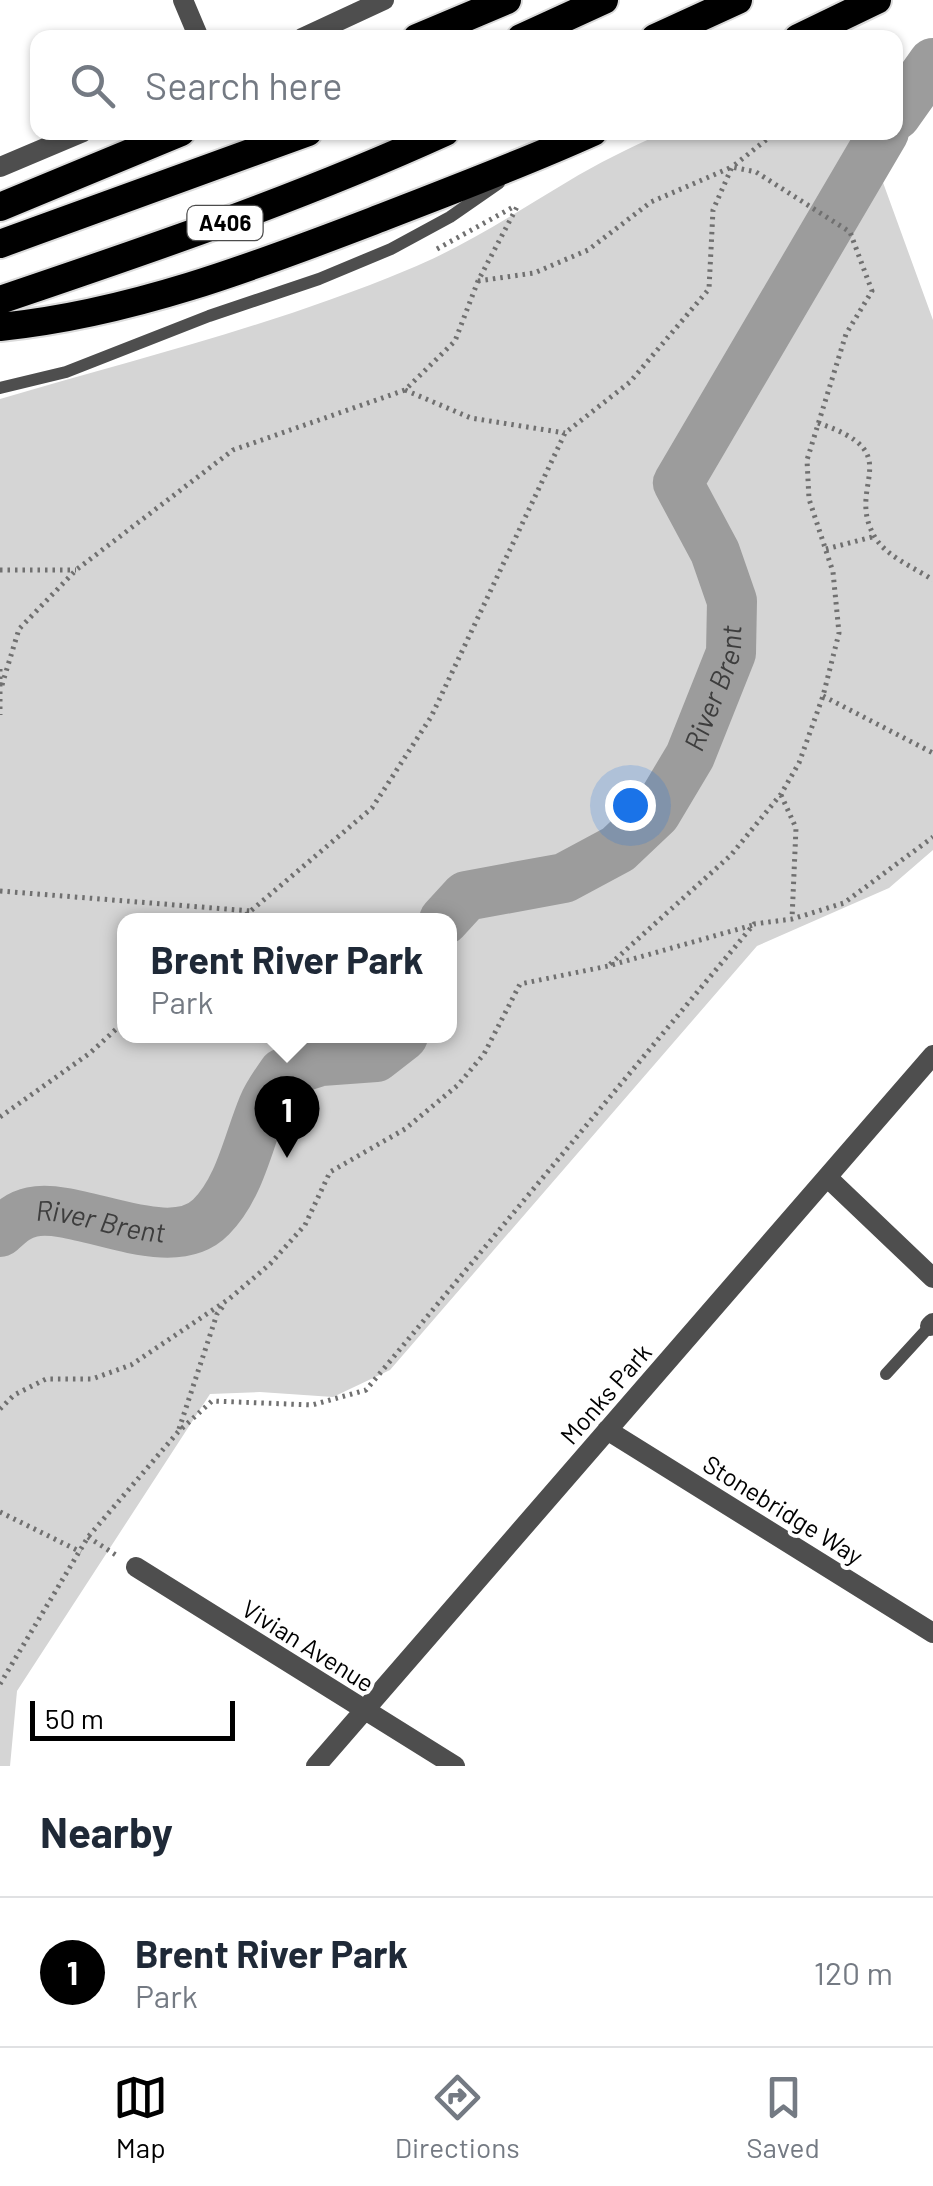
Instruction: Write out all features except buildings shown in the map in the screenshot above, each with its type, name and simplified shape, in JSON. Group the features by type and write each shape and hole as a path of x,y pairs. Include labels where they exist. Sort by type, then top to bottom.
{"highway":[{"path":"437,30 508,0"},
{"path":"538,30 604,0"},
{"path":"673,30 738,0"},
{"path":"815,30 877,0"},
{"path":"0,207 162,140"},
{"name":"A406","path":"0,244 286,140"},
{"name":"A406","path":"0,300 339,180 428,140"},
{"path":"0,327 90,315 182,288 308,246 575,140"}],"street":[{"path":"183,0 196,30"},
{"path":"319,30 384,0"},
{"path":"0,167 64,140"},
{"name":"Monks Park","path":"316,1766 933,1055"},
{"path":"828,1178 933,1278"},
{"name":"Stonebridge Way","path":"607,1430 933,1633"},
{"name":"Vivian Avenue","path":"136,1567 455,1766"}],"lane":[{"path":"0,388 66,372 373,256 450,217 534,159"},
{"path":"886,1374 932,1324"}],"path":[{"path":"478,281 534,273 588,250 650,202 732,167 766,140"},
{"path":"608,966 731,855 781,794 798,764 822,696 838,633 833,572 808,498 807,460 846,334 872,291 850,232 756,172 732,167"},
{"path":"249,913 372,808 412,748 431,718 565,433 630,382 709,289 713,210 732,167"},
{"path":"2,685 19,629 76,570 233,450 405,390 455,341 478,281 518,205"},
{"path":"405,390 471,418 565,433"},
{"path":"818,423 842,431 864,446 872,468 865,507 876,536 895,556 933,580"},
{"path":"826,550 876,536"},
{"path":"0,570 76,570"},
{"path":"0,670 0,715"},
{"path":"822,696 933,753"},
{"path":"781,794 796,828 792,919"},
{"path":"0,1409 14,1394 46,1379 92,1379 132,1365 229,1299 270,1264 305,1225 330,1172 405,1129 458,1085 484,1054 520,984 608,966 844,903 933,836"},
{"path":"0,891 251,911"},
{"path":"0,1684 88,1538 178,1432 212,1402 312,1405 366,1390 754,924"},
{"path":"0,1118 90,1053 117,1028"},
{"path":"178,1432 216,1314 229,1299"},
{"path":"0,1512 80,1552"},
{"path":"88,1538 136,1567"}],"shaded area":[{"path":"648,140 868,140 933,320 933,850 889,888 757,946 390,1370 333,1397 260,1392 210,1394 17,1691 10,1766 0,1766 0,399 257,324 357,290 469,240 590,168"}],"waterway":[{"name":"River Brent","path":"903,105 933,63"},
{"name":"River Brent","path":"450,913 466,896 564,878 618,849 656,813 690,756 731,653 732,601 715,552 678,483 879,140"},
{"name":"River Brent","path":"0,1232 22,1215 51,1211 148,1231 172,1233 193,1228 211,1217 229,1192 263,1106 283,1073 321,1061 376,1057 394,1043"}],"place":[{"name":"Brent River Park","path":"287,1158"}]}
